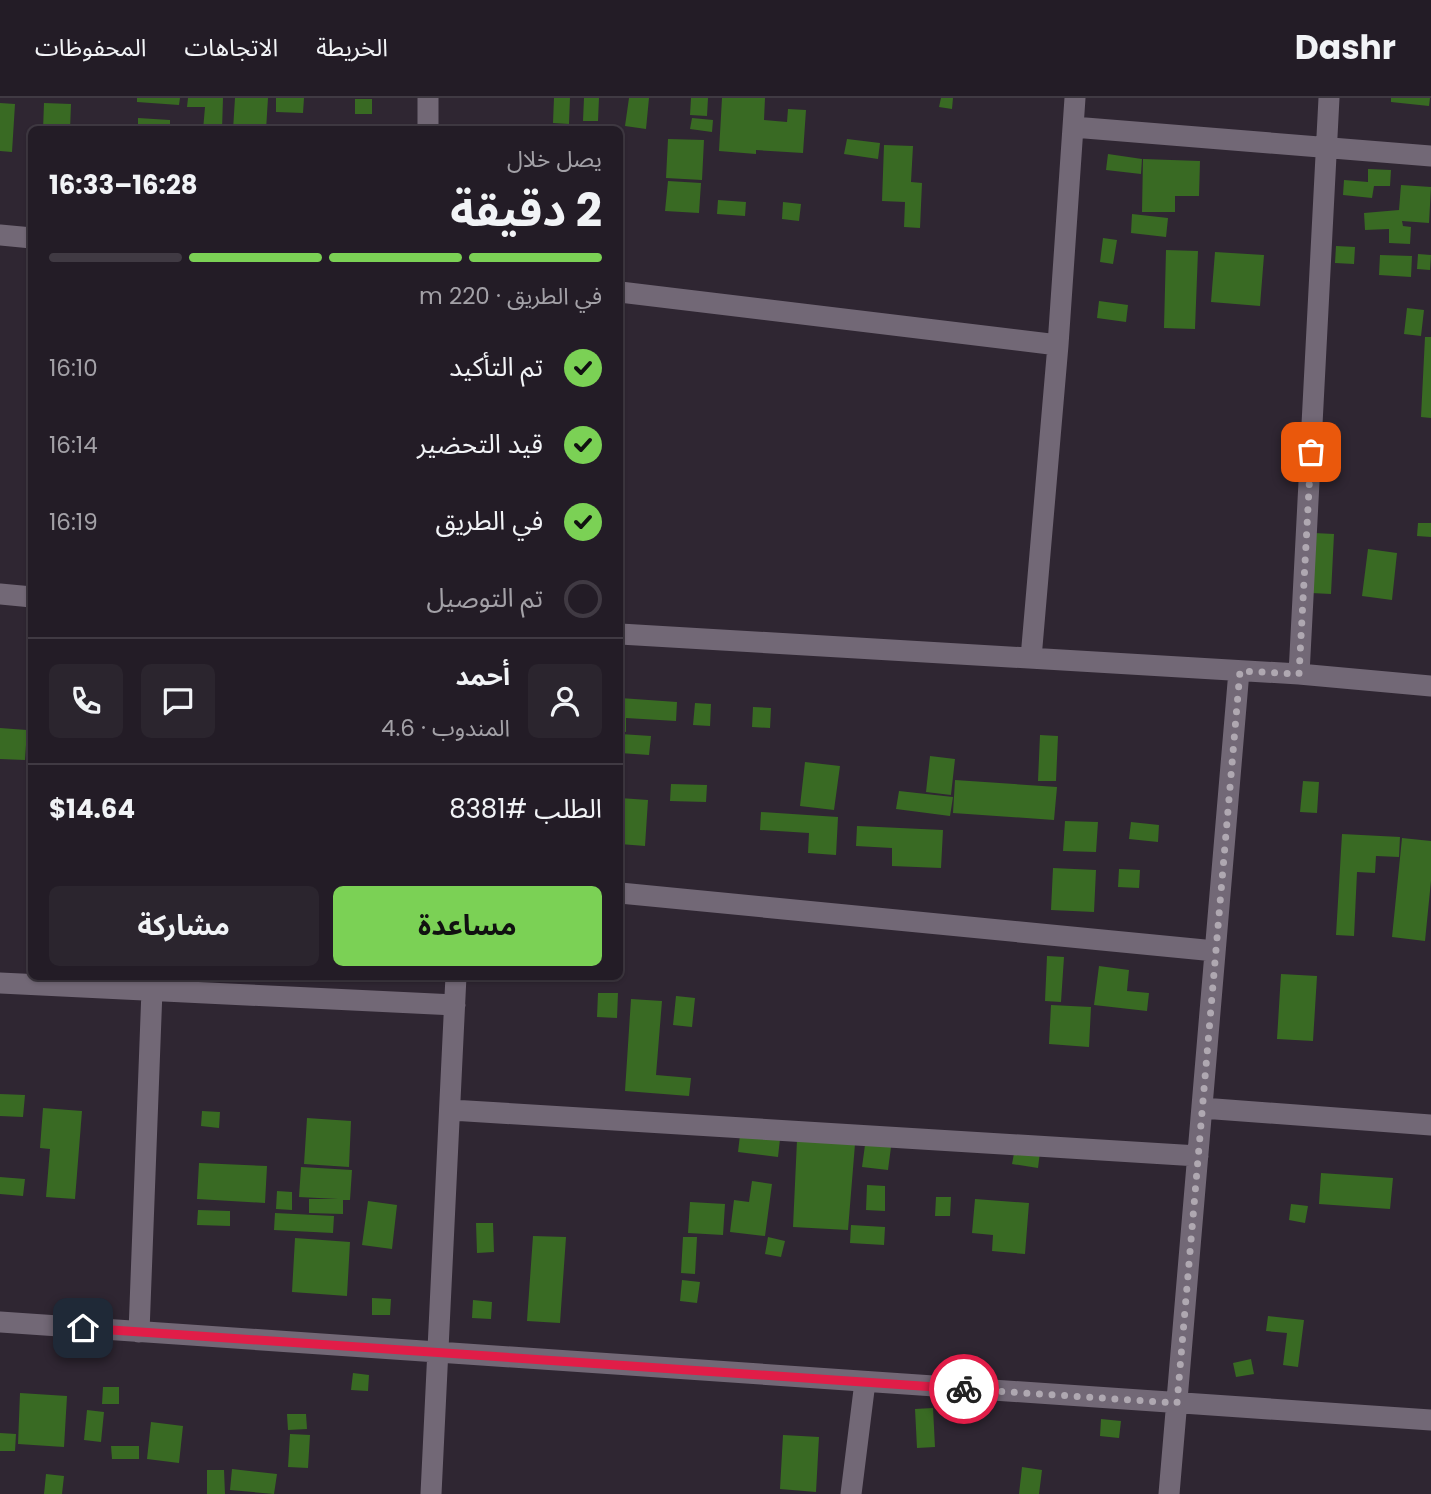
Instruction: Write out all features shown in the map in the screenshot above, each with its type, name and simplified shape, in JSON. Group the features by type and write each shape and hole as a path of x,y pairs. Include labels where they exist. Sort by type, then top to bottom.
{"street":[{"path":"428,98 428,126"},
{"path":"1031,658 1058,345 1075,98"},
{"path":"1299,674 1329,98"},
{"path":"1073,127 1431,156"},
{"path":"0,235 28,238"},
{"path":"623,292 1058,345"},
{"path":"0,594 28,597"},
{"path":"623,634 1299,674 1431,686"},
{"path":"1169,1494 1240,671"},
{"path":"623,893 1215,951"},
{"path":"431,1494 456,980"},
{"path":"0,983 455,1005"},
{"path":"139,1332 152,990"},
{"path":"1202,1108 1431,1125"},
{"path":"451,1110 1198,1156"},
{"path":"0,1322 1431,1420"},
{"path":"851,1494 865,1382"}],"building":[{"path":"137,98 180,98 179,105 137,102"},
{"path":"188,98 223,98 222,126 203,126 205,107 187,107"},
{"path":"235,98 268,98 266,126 233,126"},
{"path":"276,98 304,98 303,113 276,112"},
{"path":"554,98 570,98 569,124 553,123"},
{"path":"584,98 599,98 598,121 583,121"},
{"path":"629,98 649,98 646,129 625,126"},
{"path":"691,98 708,98 707,116 690,115"},
{"path":"722,98 765,98 764,120 787,122 788,109 806,110 803,153 756,150 756,154 719,151"},
{"path":"941,98 953,98 952,109 939,107"},
{"path":"1391,98 1430,98 1429,106 1391,102"},
{"path":"355,99 372,99 372,114 355,114"},
{"path":"0,103 15,104 12,152 0,151"},
{"path":"44,103 71,104 70,126 43,126"},
{"path":"138,118 170,120 170,126 138,126"},
{"path":"692,118 713,120 712,132 690,129"},
{"path":"668,139 704,140 702,180 666,178"},
{"path":"847,139 880,143 878,159 844,154"},
{"path":"884,145 913,146 911,182 922,183 920,228 904,227 905,202 882,201"},
{"path":"1108,154 1142,159 1141,174 1106,170"},
{"path":"1143,159 1200,161 1199,196 1175,196 1175,212 1142,212"},
{"path":"1368,169 1391,170 1390,186 1374,186 1372,198 1343,195 1344,180 1368,182"},
{"path":"668,181 701,183 699,213 665,211"},
{"path":"1401,185 1431,187 1429,223 1402,221 1403,226 1411,227 1410,244 1389,243 1389,229 1365,230 1364,213 1399,210"},
{"path":"718,200 746,202 745,216 717,214"},
{"path":"783,202 801,204 799,221 782,219"},
{"path":"1132,214 1168,218 1166,237 1131,233"},
{"path":"1103,238 1117,240 1113,264 1100,262"},
{"path":"1336,246 1355,247 1354,264 1335,263"},
{"path":"1166,250 1198,251 1195,329 1164,328"},
{"path":"1215,252 1264,255 1260,306 1211,302"},
{"path":"1418,254 1431,255 1430,270 1417,269"},
{"path":"1380,255 1412,256 1411,277 1379,275"},
{"path":"1099,301 1128,305 1126,322 1097,318"},
{"path":"1407,308 1424,310 1421,336 1404,334"},
{"path":"1425,337 1431,337 1431,418 1421,417"},
{"path":"1418,523 1431,523 1431,537 1417,536"},
{"path":"1314,533 1334,534 1331,594 1311,593"},
{"path":"1368,549 1397,553 1392,600 1362,596"},
{"path":"623,698 677,702 676,721 626,718 626,732 623,732"},
{"path":"695,703 711,704 710,726 693,725"},
{"path":"753,707 771,708 770,728 752,727"},
{"path":"0,728 27,730 25,760 0,759"},
{"path":"623,734 651,736 649,755 623,753"},
{"path":"1040,735 1058,736 1056,781 1038,781"},
{"path":"930,756 955,759 951,795 926,792"},
{"path":"805,762 840,766 834,810 800,806"},
{"path":"955,780 1057,787 1054,820 953,813"},
{"path":"1303,781 1319,782 1317,813 1300,812"},
{"path":"671,784 707,785 706,802 670,801"},
{"path":"899,791 953,797 950,816 896,809"},
{"path":"623,798 648,800 645,846 623,844"},
{"path":"761,812 838,817 836,855 808,853 809,833 760,830"},
{"path":"1065,821 1098,822 1096,852 1063,851"},
{"path":"1131,822 1159,825 1158,842 1129,839"},
{"path":"857,826 943,830 941,868 892,866 892,848 856,846"},
{"path":"1342,834 1400,837 1399,857 1376,856 1375,873 1357,872 1354,936 1336,935"},
{"path":"1402,838 1431,841 1431,881 1425,941 1392,937"},
{"path":"1053,868 1096,870 1094,912 1051,910"},
{"path":"1119,869 1140,870 1139,888 1118,887"},
{"path":"1047,956 1064,957 1061,1002 1045,1001"},
{"path":"1099,966 1129,970 1127,991 1149,993 1147,1011 1094,1005"},
{"path":"1281,974 1317,976 1313,1041 1277,1039"},
{"path":"598,993 618,993 617,1018 597,1017"},
{"path":"676,996 695,998 692,1027 673,1025"},
{"path":"631,999 662,1001 656,1075 691,1078 689,1096 625,1091"},
{"path":"1051,1005 1091,1007 1089,1047 1049,1044"},
{"path":"0,1094 25,1095 23,1117 0,1116"},
{"path":"43,1108 82,1111 75,1199 46,1197 50,1149 40,1148"},
{"path":"202,1111 220,1112 219,1128 201,1126"},
{"path":"307,1118 351,1121 349,1167 304,1164"},
{"path":"740,1135 780,1139 778,1157 738,1152"},
{"path":"797,1140 855,1144 848,1230 793,1227"},
{"path":"865,1145 891,1147 888,1170 862,1167"},
{"path":"1015,1148 1040,1152 1038,1168 1012,1164"},
{"path":"199,1163 267,1166 265,1203 197,1199"},
{"path":"301,1167 352,1170 350,1200 343,1200 343,1214 309,1213 309,1199 338,1199 299,1197"},
{"path":"1321,1173 1393,1178 1390,1209 1319,1204"},
{"path":"0,1177 25,1179 23,1196 0,1194"},
{"path":"752,1181 772,1184 765,1236 730,1232 734,1200 749,1202"},
{"path":"867,1185 885,1186 885,1211 866,1210"},
{"path":"277,1191 292,1192 292,1210 276,1209"},
{"path":"936,1197 951,1197 950,1216 935,1216"},
{"path":"975,1199 1029,1203 1025,1254 992,1251 993,1235 972,1233"},
{"path":"368,1201 397,1205 392,1249 362,1245"},
{"path":"690,1202 725,1204 723,1235 688,1233"},
{"path":"1291,1204 1308,1206 1305,1223 1289,1220"},
{"path":"198,1210 230,1211 230,1226 197,1225"},
{"path":"275,1213 334,1216 333,1233 274,1230"},
{"path":"476,1223 493,1223 494,1252 477,1253"},
{"path":"851,1225 885,1227 884,1245 850,1243"},
{"path":"533,1236 566,1237 560,1323 527,1321"},
{"path":"683,1237 697,1237 695,1274 681,1273"},
{"path":"768,1237 785,1241 781,1257 765,1254"},
{"path":"295,1238 350,1242 347,1296 292,1292"},
{"path":"682,1280 700,1282 697,1303 680,1301"},
{"path":"372,1298 391,1299 390,1315 372,1315"},
{"path":"473,1300 492,1302 491,1319 472,1318"},
{"path":"1268,1316 1304,1320 1298,1367 1283,1365 1287,1333 1266,1331"},
{"path":"1251,1359 1254,1374 1236,1377 1233,1363"},
{"path":"353,1373 369,1375 368,1391 351,1390"},
{"path":"103,1387 119,1387 119,1404 102,1404"},
{"path":"20,1393 67,1396 64,1447 18,1444"},
{"path":"933,1408 935,1447 917,1448 915,1409"},
{"path":"87,1410 104,1412 101,1442 84,1440"},
{"path":"287,1414 306,1414 307,1429 288,1430"},
{"path":"1101,1419 1121,1421 1119,1438 1100,1436"},
{"path":"151,1422 183,1426 179,1463 147,1459"},
{"path":"0,1433 16,1434 15,1451 0,1451"},
{"path":"290,1434 310,1435 308,1468 288,1467"},
{"path":"783,1435 819,1437 816,1492 780,1489"},
{"path":"111,1446 139,1446 139,1459 112,1459"},
{"path":"1022,1467 1042,1470 1039,1494 1019,1494"},
{"path":"232,1469 277,1474 274,1494 230,1490"},
{"path":"207,1470 224,1470 225,1494 207,1494"},
{"path":"46,1474 64,1476 62,1494 44,1494"}],"way so far":[{"path":"964,1389 1177,1403 1240,671 1299,674 1311,452"}],"route":[{"path":"83,1328 964,1389"}]}
